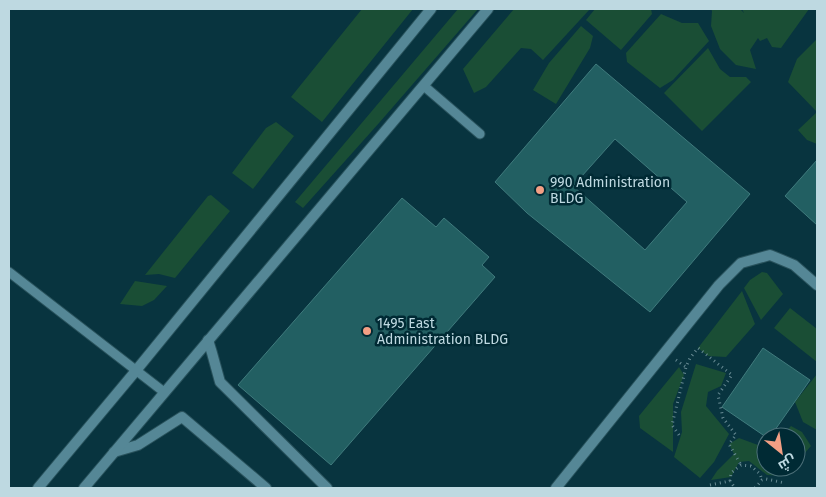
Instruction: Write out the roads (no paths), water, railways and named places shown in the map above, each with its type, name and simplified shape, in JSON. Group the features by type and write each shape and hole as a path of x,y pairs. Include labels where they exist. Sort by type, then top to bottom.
{"street":[{"path":"38,488 431,9"},
{"path":"84,488 488,9"},
{"path":"556,488 713,292 740,263 770,254 794,264 817,285"},
{"path":"208,340 220,382 327,488"},
{"path":"114,452 138,445 182,418 266,488"}],"lane":[{"path":"424,86 480,134"},
{"path":"9,272 164,392"}],"place":[{"name":"990 Administration BLDG","path":"540,190"},
{"name":"1495 East Administration BLDG","path":"367,331"}]}
